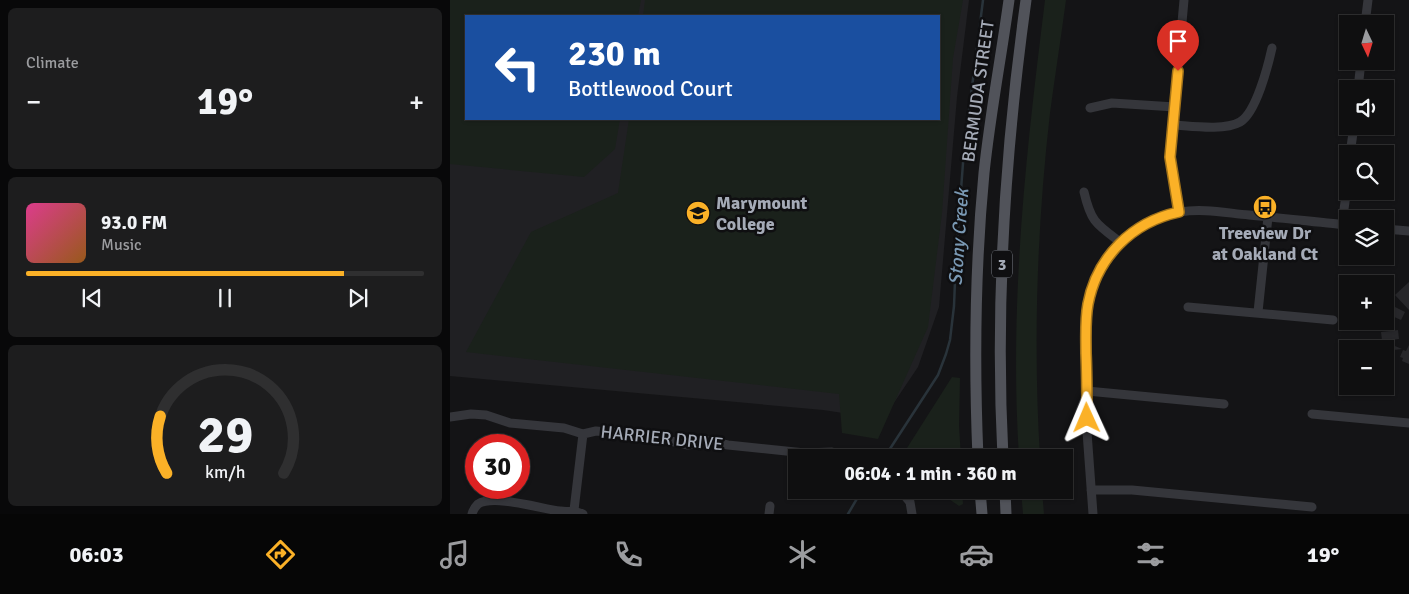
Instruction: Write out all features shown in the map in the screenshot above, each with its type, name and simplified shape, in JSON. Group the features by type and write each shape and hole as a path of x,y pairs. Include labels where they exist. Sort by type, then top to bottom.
{"main road":[{"name":"BERMUDA STREET","path":"978,449 976,326 984,172 1009,0"},
{"name":"BERMUDA STREET","path":"1003,449 1000,359 1003,249 1010,137 1026,0"},
{"path":"981,499 982,514"},
{"path":"1005,499 1006,514"}],"street":[{"path":"1179,212 1171,166 1184,0"},
{"path":"1366,15 1368,0"},
{"path":"1174,125 1206,127 1239,123 1250,112 1267,72 1272,48"},
{"path":"1090,108 1112,103 1175,107"},
{"path":"1084,192 1092,217 1102,228 1120,242"},
{"path":"1092,514 1086,326 1090,294 1096,276 1104,262 1120,242 1130,233 1150,221 1179,212 1203,210 1339,224"},
{"path":"1258,312 1268,217"},
{"path":"1394,230 1409,231"},
{"path":"1188,307 1332,320"},
{"path":"1087,391 1224,404"},
{"name":"HARRIER DRIVE","path":"450,418 471,414 486,415 510,423 564,428 582,434 596,431 648,436 688,445 708,441 788,451"},
{"path":"1312,414 1409,424"},
{"path":"472,514 476,505 491,501 530,504 562,512 578,512 582,434"},
{"path":"1091,490 1132,490 1312,508"},
{"path":"908,499 910,502 912,514"}],"shaded area":[{"name":"Marymount College","path":"450,0 969,0 957,97 939,307 918,367 883,419 823,410 450,376"},
{"path":"450,0 641,0 638,15 465,15 465,120 620,120 615,149 584,177 450,164"},
{"name":"Marymount College","path":"645,0 963,0 953,58 942,213 928,327 878,439 842,433 839,394 466,352 531,232 618,193 629,120 940,120 940,15 643,15"},
{"path":"1045,0 1066,0 1050,113 1039,241 1037,371 1040,449 1019,449 1016,399 1018,285 1021,228"},
{"path":"952,377 960,378 960,449 907,448"},
{"path":"949,499 963,499 963,504 959,506"},
{"path":"1022,499 1043,499 1044,514 1023,514"}],"building":[{"path":"1409,282 1409,310 1395,295"},
{"path":"1394,306 1405,312 1401,320 1394,317"},
{"path":"1398,330 1399,339 1382,340 1381,332"},
{"path":"1409,345 1409,364 1402,361 1403,358 1400,357 1403,350 1406,351"},
{"path":"1394,346 1402,349 1394,350"}],"waterway":[{"name":"Stony Creek","path":"890,449 938,375 950,340 964,150 983,0"},
{"name":"Stony Creek","path":"848,514 857,499"}],"place":[{"name":"Treeview Dr at Oakland Ct","path":"1265,207"},
{"name":"Marymount College","path":"698,213"}],"route":[{"path":"1087,418 1086,313 1096,276 1104,262 1130,233 1150,221 1179,212 1170,157 1178,71"}]}
